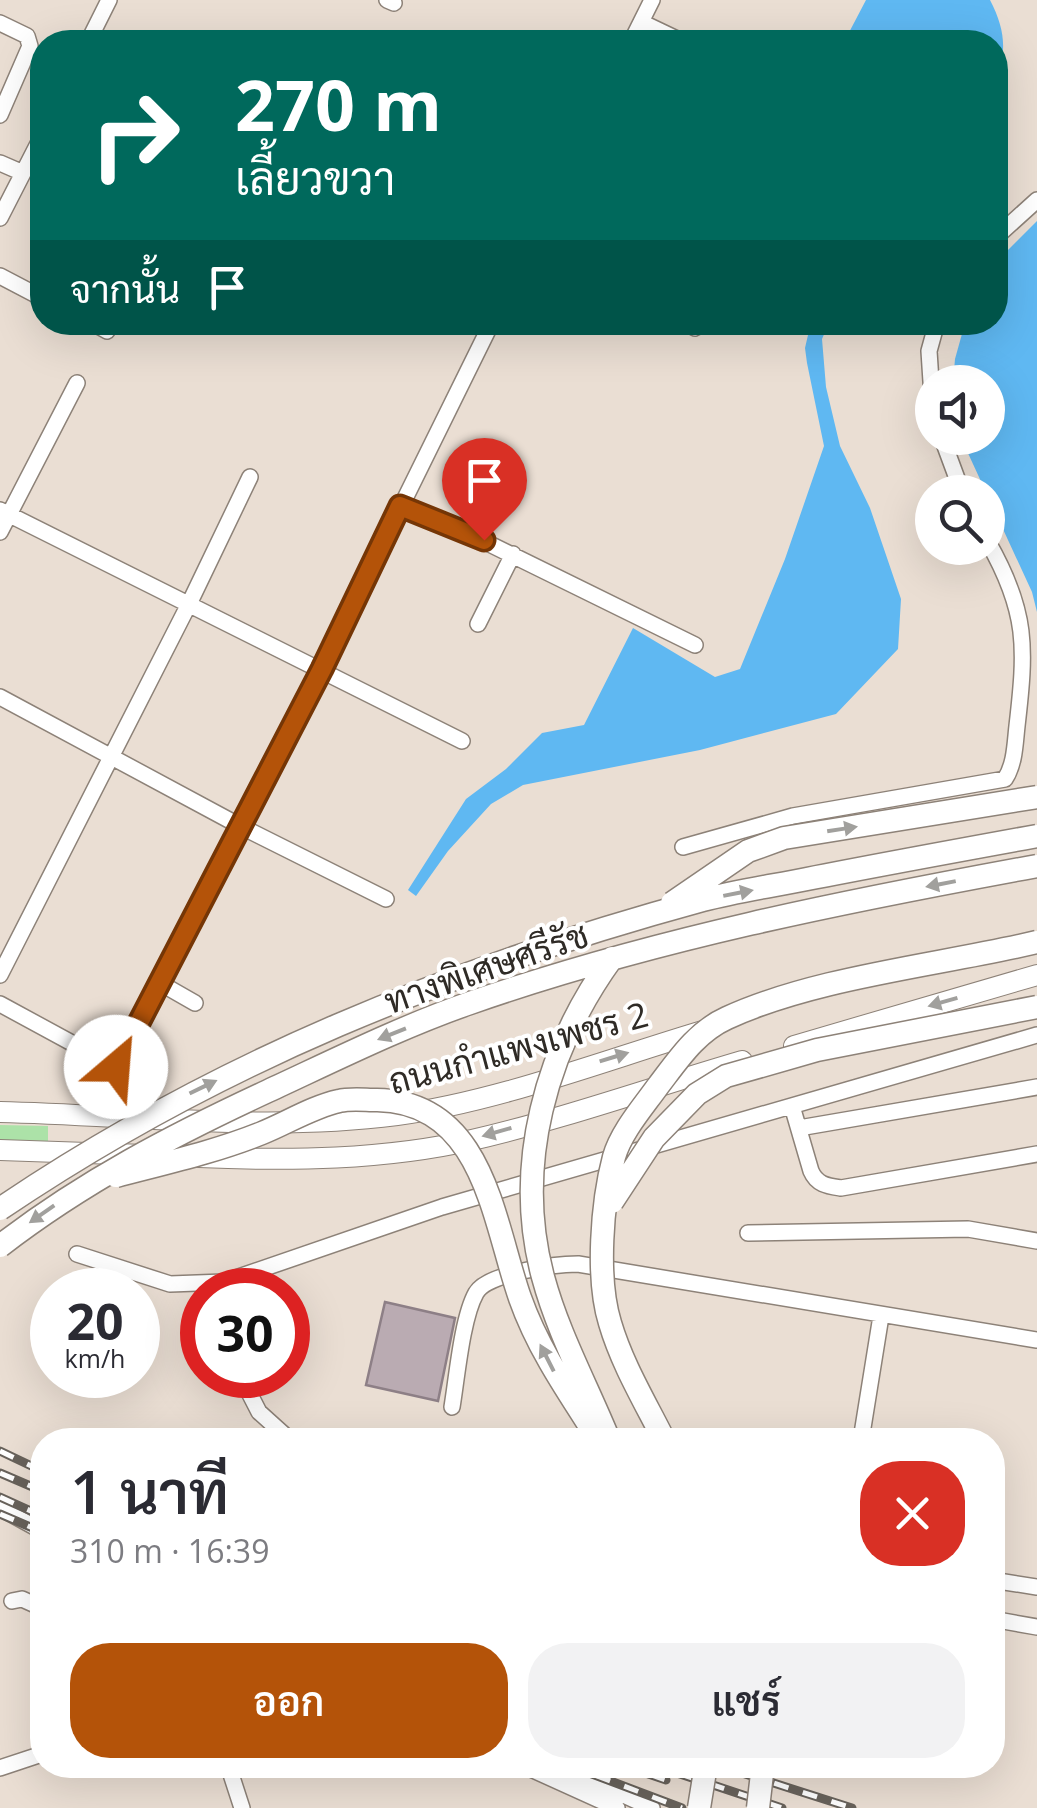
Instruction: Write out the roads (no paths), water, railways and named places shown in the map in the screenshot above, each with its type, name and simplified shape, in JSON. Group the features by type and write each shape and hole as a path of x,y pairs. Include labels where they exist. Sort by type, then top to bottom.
{"highway":[{"path":"604,1428 542,1275 533,1216 533,1153 548,1083 562,1042 597,978 620,946 678,898 748,852 784,838 1037,797"},
{"name":"ทางพิเศษศรีรัช","path":"0,1209 78,1156 183,1096 350,1017 504,961 706,899 1037,836"},
{"name":"ทางพิเศษศรีรัช","path":"0,1246 44,1212 118,1165 356,1049 468,1004 712,934 827,906 1037,866"},
{"path":"658,1428 609,1320 601,1244 614,1155 634,1118 688,1046 722,1020 798,994 1037,942"},
{"path":"607,1210 654,1138 697,1094 726,1076 817,1050 1037,1008"},
{"path":"91,1183 260,1134 341,1100 390,1101 423,1110 464,1145 479,1168 536,1338 591,1428"},
{"path":"698,1808 704,1778"},
{"path":"758,1808 761,1778"}],"main road":[{"name":"ถนนกำแพงเพชร 2","path":"0,1112 249,1124 396,1115 446,1106 1037,932"},
{"name":"ถนนกำแพงเพชร 2","path":"0,1150 249,1159 428,1148 472,1140 1037,974"}],"street":[{"path":"94,30 109,0"},
{"path":"637,30 652,0"},
{"path":"641,22 657,30"},
{"path":"0,23 27,36 30,46 0,115"},
{"path":"0,218 30,160"},
{"path":"0,163 23,174"},
{"path":"1008,226 1037,200"},
{"path":"0,276 30,292"},
{"path":"94,1114 322,669 486,335"},
{"path":"930,365 933,335"},
{"path":"0,532 4,512 77,382"},
{"path":"0,975 250,477"},
{"path":"400,506 456,527 694,645"},
{"path":"4,512 462,741"},
{"path":"478,624 512,554"},
{"path":"683,847 793,816 1005,779 1013,758 1024,662 1023,634 1001,565"},
{"path":"0,697 240,826 386,899"},
{"path":"160,982 195,1003"},
{"path":"0,1004 116,1067"},
{"path":"274,1268 442,1207 1037,1035"},
{"path":"800,1128 1037,1087"},
{"path":"792,1106 815,1180 842,1188 1037,1154"},
{"path":"748,1233 968,1230 1037,1241"},
{"path":"78,1254 180,1284"},
{"path":"452,1407 476,1291 489,1280 578,1264 1037,1340"},
{"path":"864,1428 881,1316"},
{"path":"252,1398 259,1412 277,1428"},
{"path":"0,1508 30,1524"},
{"path":"1005,1582 1037,1586"},
{"path":"12,1601 30,1603"},
{"path":"1005,1621 1037,1627"},
{"path":"0,1768 30,1758"},
{"path":"232,1778 242,1808"},
{"path":"551,1778 617,1808"},
{"path":"586,1778 652,1808"}],"water":[{"path":"866,0 990,0 1001,30 850,30"},
{"path":"1037,221 1037,612 1005,533 1005,475 978,475 969,455 1005,455 1005,365 954,365 962,335 1008,335 1008,250"},
{"path":"808,335 824,335 826,387 840,446 870,508 901,599 898,649 836,714 700,750 523,785 491,804 448,851 416,896 408,890 466,799 506,769 542,733 584,725 633,628 715,677 740,669 785,559 824,446 805,348"}],"railway":[{"path":"0,1451 30,1465"},
{"path":"0,1473 30,1486"},
{"path":"0,1497 30,1511"},
{"path":"0,1514 30,1527"},
{"path":"602,1778 682,1808"},
{"path":"660,1778 666,1780"},
{"path":"692,1778 782,1808"},
{"path":"758,1778 852,1808"}]}
